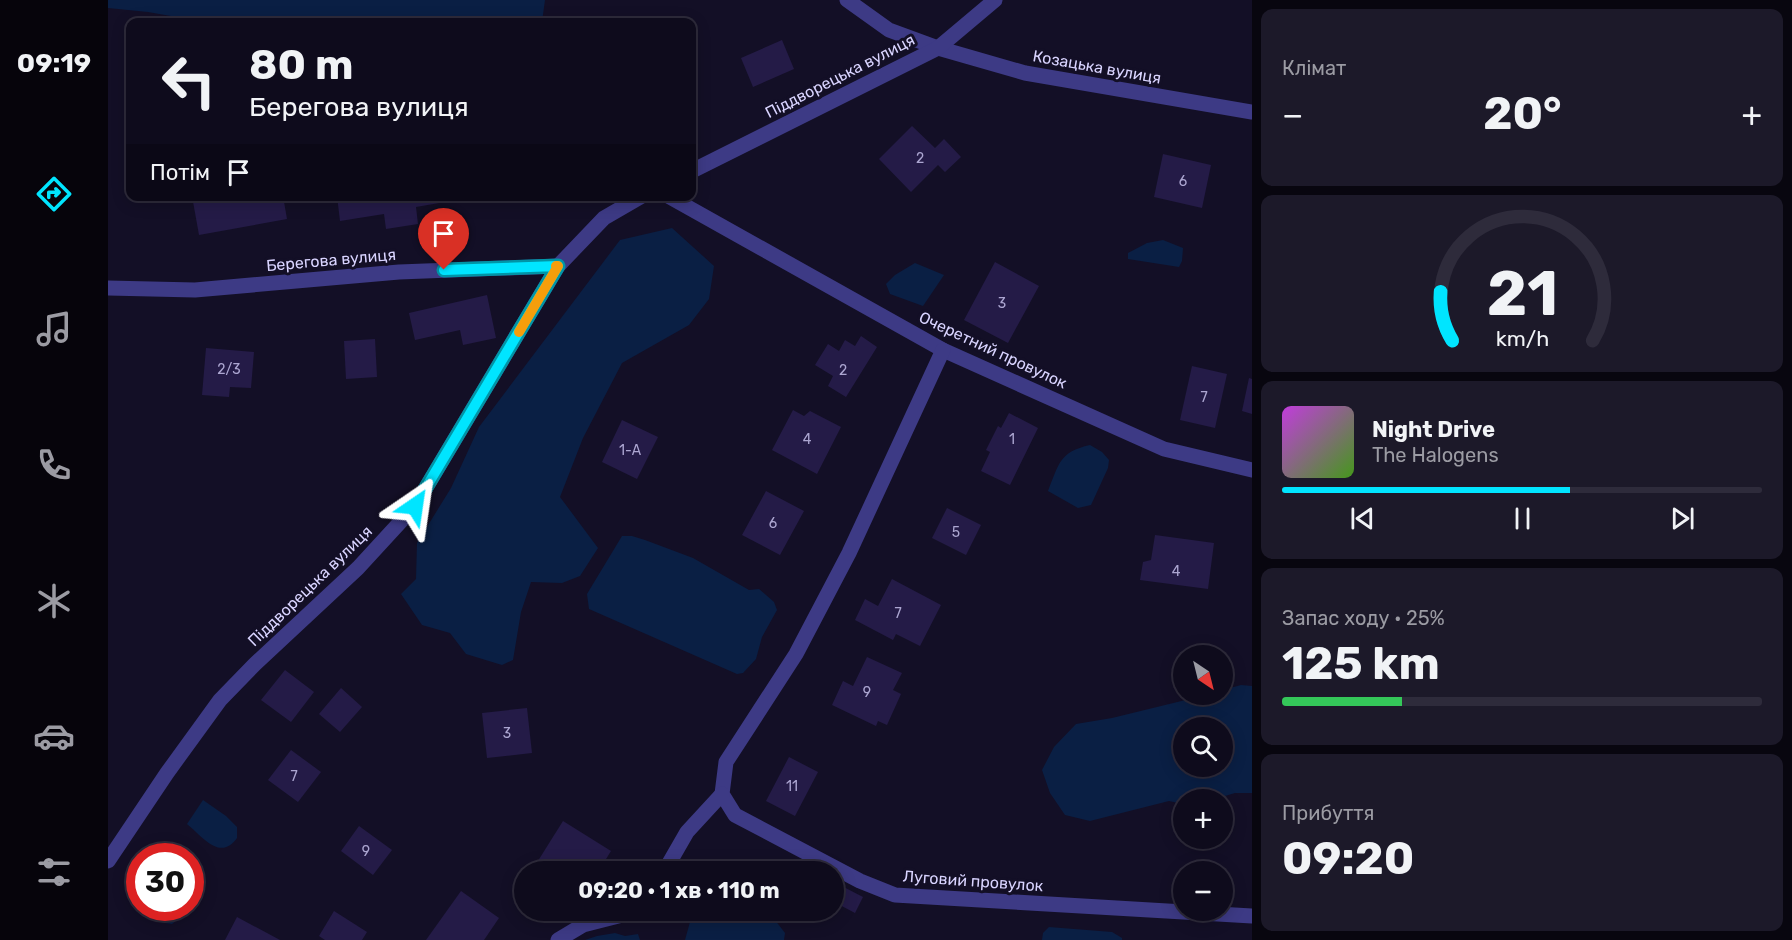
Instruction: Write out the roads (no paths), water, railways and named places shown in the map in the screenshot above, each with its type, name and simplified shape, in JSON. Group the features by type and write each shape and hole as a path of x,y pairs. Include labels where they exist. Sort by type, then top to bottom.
{"street":[{"name":"Козацька вулиця","path":"847,0 889,30 938,48 1025,73 1252,112"},
{"name":"Піддворецька вулиця","path":"696,169 938,48 995,0"},
{"name":"Піддворецька вулиця","path":"108,861 167,773 220,700 255,664 358,568 415,506 558,266 604,218 633,201"},
{"name":"Очеретний провулок","path":"677,201 943,350 1164,448 1252,470"},
{"name":"Берегова вулиця","path":"108,288 195,290 399,272 558,266"},
{"path":"670,861 687,832 722,794 726,762 796,654 844,564 943,350"},
{"name":"Луговий провулок","path":"722,794 735,815 860,881 895,895 1252,916"},
{"path":"558,940 583,925 599,921"}],"water":[{"path":"108,0 545,0 543,18 182,18 108,8"},
{"path":"672,228 714,266 709,299 689,325 622,363 583,438 560,497 598,548 580,576 562,583 531,582 521,612 513,660 502,665 466,654 450,633 422,625 401,594 416,579 417,543 451,488 479,427 620,240"},
{"path":"1163,240 1183,248 1179,267 1128,259 1128,253 1147,243"},
{"path":"915,263 944,275 923,306 890,294 886,284 895,275"},
{"path":"1090,445 1102,452 1109,460 1108,468 1091,505 1078,508 1048,491 1062,460 1072,451"},
{"path":"622,536 645,540 693,558 749,590 759,589 774,602 777,610 762,637 756,659 743,673 737,674 589,609 587,594"},
{"path":"1252,686 1252,793 1233,794 1233,789 1173,789 1173,802 1090,821 1065,815 1050,793 1042,770 1054,747 1076,724 1173,703 1173,705 1233,705 1233,687"},
{"path":"203,800 237,827 237,838 231,845 224,848 211,844 187,824"},
{"path":"156,921 176,921 172,924"},
{"path":"690,921 776,921 785,933 784,940 685,940"},
{"path":"1049,927 1112,932 1122,940 1042,940 1043,933"},
{"path":"615,933 625,936 638,934 640,940 585,940 597,936"}]}
